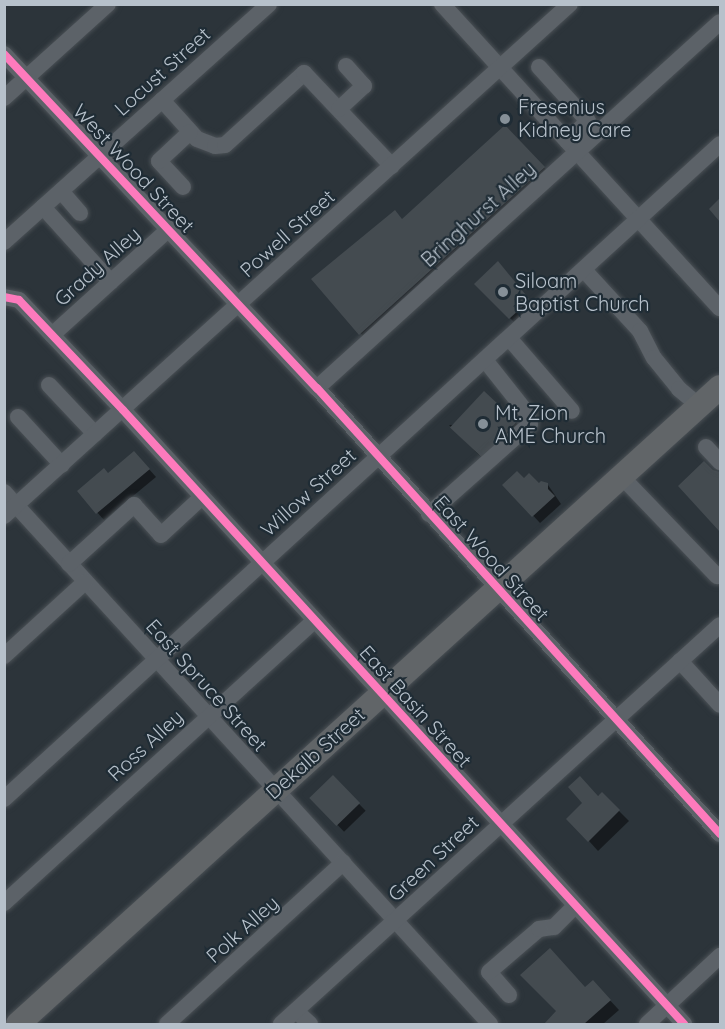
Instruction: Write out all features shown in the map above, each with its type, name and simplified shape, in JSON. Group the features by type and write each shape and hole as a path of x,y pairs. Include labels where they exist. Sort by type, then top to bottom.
{"highway":[{"name":"Dekalb Street","path":"17,1024 720,387"}],"street":[{"path":"4,98 108,4"},
{"name":"Locust Street","path":"4,242 268,4"},
{"path":"442,4 720,308"},
{"name":"Powell Street","path":"10,511 570,4"},
{"name":"Bringhurst Alley","path":"317,388 572,146 720,22"},
{"name":"West Wood Street","path":"4,54 238,305"},
{"path":"339,109 364,86 346,66"},
{"path":"539,67 588,120 572,146"},
{"path":"162,100 190,132 205,144 225,145 304,73 392,166"},
{"path":"183,187 159,161 190,132"},
{"name":"Willow Street","path":"4,798 720,144"},
{"path":"61,190 80,213"},
{"path":"43,207 111,282"},
{"name":"Grady Alley","path":"52,335 169,229"},
{"path":"584,270 640,331 654,358 679,389 699,406"},
{"name":"East Basin Street","path":"4,297 19,300 123,410 684,1024"},
{"name":"East Wood Street","path":"238,305 317,388 720,834"},
{"path":"508,339 572,411"},
{"path":"429,514 530,424 527,413 484,360"},
{"path":"49,385 95,434"},
{"path":"18,417 62,465"},
{"path":"706,447 720,462"},
{"path":"621,476 717,576"},
{"name":"East Spruce Street","path":"4,492 10,511 86,582 490,1024"},
{"path":"69,564 134,505 161,535 202,497"},
{"path":"4,656 86,582"},
{"name":"Ross Alley","path":"4,903 315,620"},
{"name":"Green Street","path":"281,1024 396,922 500,824 720,625"},
{"path":"680,661 720,705"},
{"name":"Polk Alley","path":"167,1024 344,863"},
{"path":"508,995 489,972 539,929 554,927 576,906"},
{"path":"647,1024 720,956"},
{"path":"296,1011 310,1024"},
{"path":"4,1019 17,1024"}],"building":[{"path":"505,125 545,167 359,335 311,279 395,210 402,219"},
{"path":"720,198 720,222 709,209"},
{"name":"Siloam Baptist Church","path":"498,261 530,300 509,319 474,284"},
{"name":"Mt. Zion AME Church","path":"484,391 517,422 483,458 450,428"},
{"path":"134,451 150,469 96,514 77,491 104,468 108,473"},
{"path":"704,461 713,470 720,472 720,532 678,486"},
{"path":"517,471 524,478 529,473 539,483 541,481 548,483 548,489 555,496 532,517 502,485"},
{"path":"333,775 360,803 336,826 309,798"},
{"path":"580,776 598,796 602,792 620,810 588,842 566,819 582,803 568,787"},
{"path":"550,948 585,987 593,980 611,1000 584,1024 544,1024 556,1011 520,975"}],"cycle path":[{"path":"4,54 317,388 720,834"},
{"path":"4,297 19,300 123,410 684,1024"}],"place":[{"name":"Fresenius Kidney Care","path":"505,119"},
{"name":"Siloam Baptist Church","path":"503,292"},
{"name":"Mt. Zion AME Church","path":"483,424"}]}
